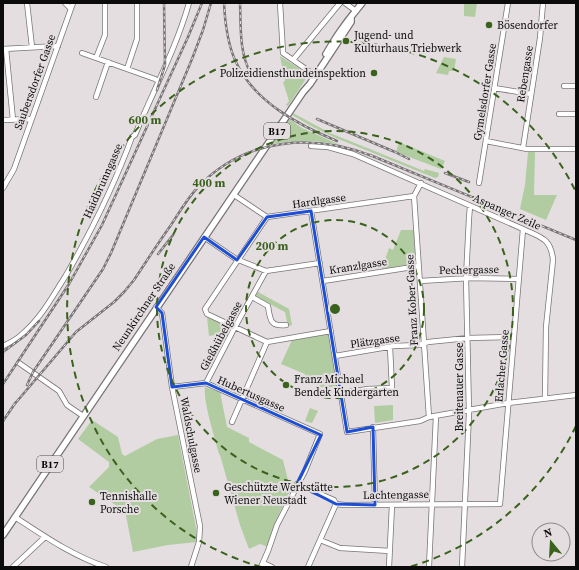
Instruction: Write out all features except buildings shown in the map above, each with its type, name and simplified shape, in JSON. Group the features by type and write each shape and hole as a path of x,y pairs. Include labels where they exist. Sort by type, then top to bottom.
{"main road":[{"name":"Neunkirchner Straße","path":"3,535 303,92 340,31 362,3"},
{"name":"Neunkirchner Straße","path":"303,92 339,41 351,22 351,18"}],"street":[{"path":"27,3 32,47"},
{"path":"65,3 71,9"},
{"name":"Saubersdorfer Gasse","path":"3,188 14,168 73,3"},
{"path":"96,58 104,35 105,3"},
{"path":"127,69 137,39 137,3"},
{"name":"Haidbrunngasse","path":"3,348 18,338 35,321 55,292 74,260 105,203 132,138 135,135 183,24 189,3"},
{"path":"280,3 283,53 313,74"},
{"path":"293,60 340,3"},
{"path":"345,3 356,11"},
{"name":"Gymelsdorfer Gasse","path":"479,183 508,3"},
{"name":"Rebengasse","path":"523,148 540,38 543,3"},
{"path":"13,120 5,49 58,46"},
{"path":"82,54 155,79 158,82"},
{"path":"96,97 108,62"},
{"path":"564,86 576,86"},
{"path":"494,88 531,94"},
{"path":"559,114 576,114"},
{"path":"3,120 31,119"},
{"path":"486,141 523,148 576,149"},
{"name":"Aspanger Zeile","path":"311,146 322,146 342,150 421,183 547,241 552,254 546,327 546,398"},
{"path":"414,196 421,183"},
{"path":"234,194 267,217 205,309 205,312 267,342 331,331"},
{"name":"Hardlgasse","path":"267,217 414,196"},
{"name":"Franz Kober-Gasse","path":"414,196 429,417"},
{"name":"Breitenauer Gasse","path":"462,567 469,410 466,278 470,206"},
{"path":"311,211 342,393 347,432 508,403 576,395"},
{"name":"Erlacher Gasse","path":"500,504 523,229"},
{"path":"204,237 238,260 266,271 320,263"},
{"name":"Kranzlgasse","path":"323,281 419,266"},
{"name":"Gießhübelgasse","path":"206,383 266,271"},
{"name":"Pechergasse","path":"420,281 466,278 518,279"},
{"name":"Gießhübelgasse","path":"252,297 268,306 270,319 274,324 278,326 286,325"},
{"name":"Waldschulgasse","path":"156,307 162,313 172,387 200,526 199,542 191,567"},
{"name":"Plätzgasse","path":"335,356 390,347 468,338 513,337"},
{"path":"232,422 267,342"},
{"path":"342,393 368,389 392,388 390,347"},
{"path":"19,363 59,391 67,405 83,416"},
{"name":"Hubertusgasse","path":"172,387 206,383 320,434 305,471 297,484"},
{"path":"429,567 436,416"},
{"path":"373,427 374,505"},
{"path":"272,567 262,565 277,526 297,484 334,500 336,504 308,567"},
{"name":"Lachtengasse","path":"336,504 500,504"},
{"path":"389,567 392,505"},
{"path":"15,516 45,537 96,564 106,567"},
{"path":"13,567 45,537"},
{"path":"320,540 340,548 390,551"}],"highlighted area":[{"path":"311,211 347,432 373,427 375,505 336,504 297,484 321,435 206,383 172,387 162,313 156,307 204,237 237,260 267,217"}],"green space":[{"path":"464,3 477,3 475,17 464,16"},
{"path":"280,56 303,71 307,77 288,106 286,105 289,101 283,82 285,81"},
{"path":"444,57 456,59 454,71 449,71 448,75 436,73"},
{"path":"293,113 330,133 424,171 425,169 439,173 438,177 435,178 336,138 292,115"},
{"path":"289,119 302,128 340,145 307,141 273,144"},
{"path":"399,142 445,161 441,169 396,152"},
{"path":"528,152 535,152 534,195 557,195 546,220 520,209 525,185"},
{"path":"401,230 414,230 415,260 412,264 382,269 389,248 393,250"},
{"path":"258,292 289,309 292,325 288,326 285,312 255,296"},
{"path":"207,317 229,327 230,330 225,341 215,335 209,336"},
{"path":"328,334 337,386 319,386 313,383 305,376 305,374 281,364 292,340"},
{"path":"205,387 220,392 227,427 249,438 249,442 283,460 288,480 294,483 275,522 268,547 260,544 249,549 240,525 212,430 207,411"},
{"path":"393,405 393,420 375,423 374,406"},
{"path":"310,408 318,411 312,423 305,421"},
{"path":"92,420 118,437 122,454 125,456 157,439 178,435 196,528 197,542 168,545 133,552 124,505 117,506 89,487 109,467 109,462 78,439"}],"railway":[{"path":"157,90 165,65 164,3"},
{"path":"3,384 69,284 102,225 202,3"},
{"path":"27,385 33,372 103,269 111,253 192,59 211,3"},
{"path":"224,3 227,32 232,53 243,75 253,88 278,110 292,119 337,141"},
{"path":"240,3 244,57 251,74"},
{"path":"317,119 409,159"},
{"path":"13,406 76,332 114,302 124,292 134,280 184,204 200,185 219,169 239,157 260,149 283,144 329,144 352,149 375,157"},
{"path":"370,155 576,240"},
{"path":"445,173 469,182"},
{"path":"158,254 173,235"},
{"path":"3,352 26,335 39,321"},
{"path":"3,421 16,402"}],"place":[{"name":"Bösendorfer","path":"489,25"},
{"name":"Jugend- und Kulturhaus Triebwerk","path":"346,41"},
{"name":"Polizeidiensthundeinspektion","path":"374,73"},
{"name":"Franz Michael Bendek Kindergarten","path":"286,385"},
{"name":"Geschützte Werkstätte Wiener Neustadt","path":"216,493"},
{"name":"Tennishalle Porsche","path":"92,502"}]}
